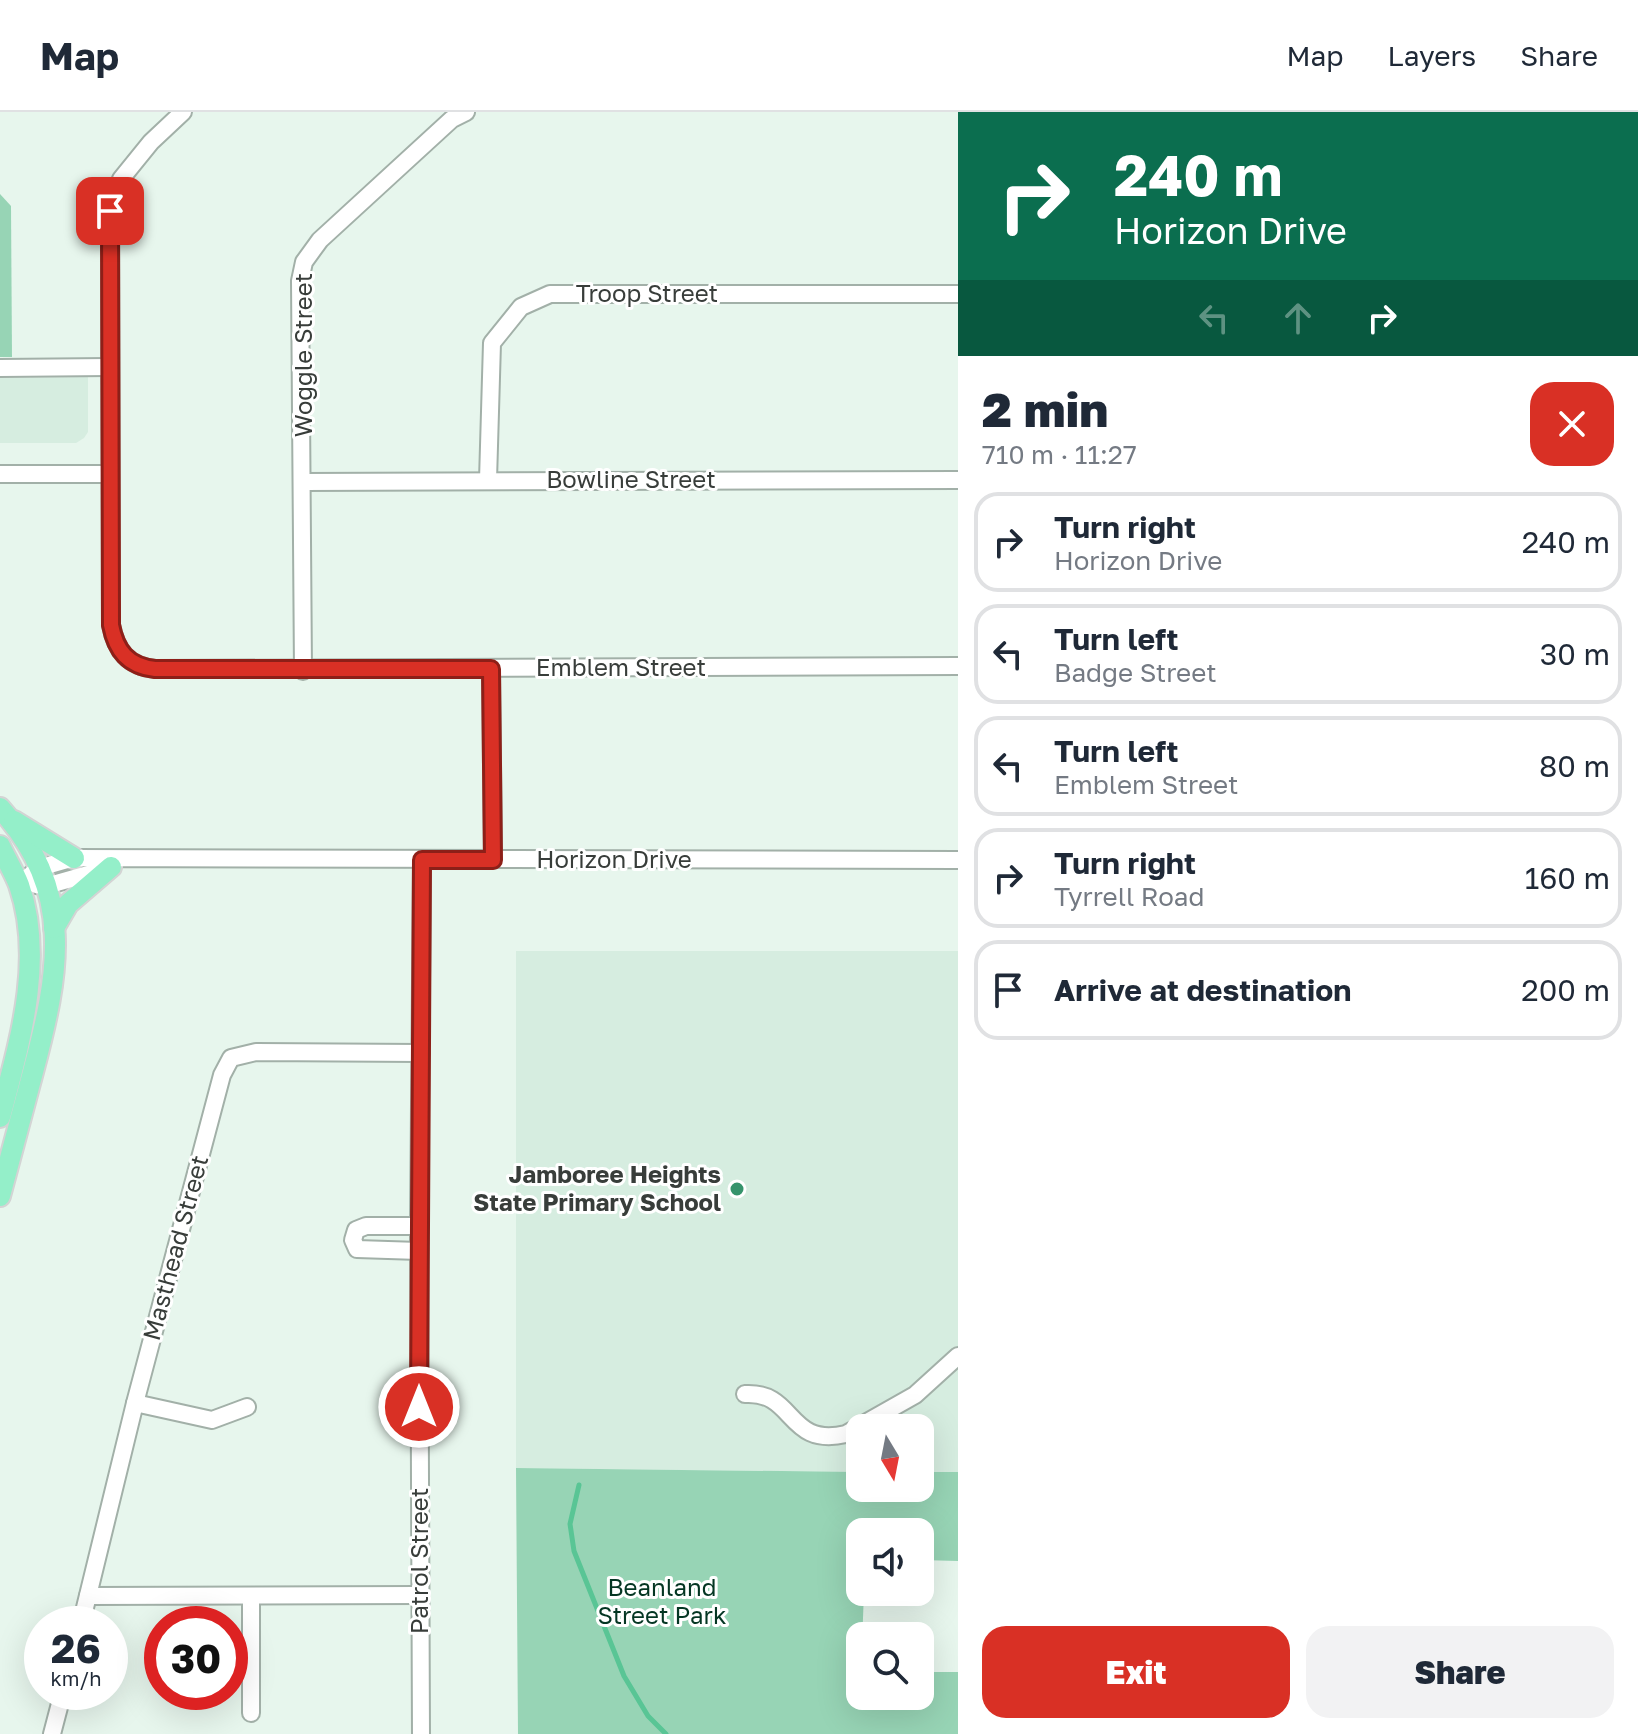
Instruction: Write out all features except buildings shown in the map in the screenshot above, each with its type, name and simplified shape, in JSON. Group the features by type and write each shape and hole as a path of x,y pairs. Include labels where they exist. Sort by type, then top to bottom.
{"main road":[{"path":"4,812 74,858"},
{"path":"0,1196 53,990 54,928 43,877 4,812"},
{"path":"0,846 18,885 30,952 28,989 0,1117"},
{"path":"54,928 68,904 111,867"}],"street":[{"path":"0,474 110,474 110,211 121,179 151,142 183,112"},
{"name":"Woggle Street","path":"303,671 300,281 304,262 320,240 455,114"},
{"name":"Troop Street","path":"488,480 492,343 521,307 550,294 958,294"},
{"path":"0,368 109,367"},
{"name":"Emblem Street","path":"110,474 111,625 114,642 125,658 140,667 303,671 958,666"},
{"name":"Bowline Street","path":"303,482 958,480"},
{"path":"491,669 493,860"},
{"name":"Horizon Drive","path":"43,877 74,858 958,860"},
{"name":"Horizon Drive","path":"18,885 43,877 175,859"},
{"name":"Patrol Street","path":"421,1734 419,1226 422,860"},
{"name":"Masthead Street","path":"86,1606 135,1403 222,1075 231,1058 256,1052 421,1053"},
{"path":"419,1226 366,1226 356,1230 353,1240 357,1249 367,1251 419,1251"},
{"path":"745,1394 757,1393 776,1401 807,1433 835,1436 846,1434 915,1395 958,1356"},
{"path":"135,1403 212,1420 247,1407"},
{"path":"88,1596 420,1595"},
{"path":"251,1596 251,1713"},
{"path":"52,1734 58,1710"}],"shaded area":[{"path":"88,377 88,432 84,438 76,443 0,443 0,378"},
{"name":"Jamboree Heights State Primary School","path":"516,951 958,951 958,1472 934,1472 934,1414 846,1414 846,1472 516,1468"}],"green space":[{"path":"0,194 11,206 12,357 0,357"},
{"name":"Beanland Street Park","path":"516,1468 846,1472 846,1502 934,1502 934,1472 958,1472 958,1561 934,1560 934,1518 846,1518 846,1606 863,1606 863,1622 846,1622 846,1710 934,1710 934,1672 958,1672 958,1734 518,1734"}],"waterway":[{"path":"579,1485 570,1524 574,1551 624,1676 648,1716 666,1734"}],"place":[{"name":"Jamboree Heights State Primary School","path":"737,1189"}],"route":[{"path":"110,211 111,625 114,642 125,658 140,667 155,669 491,669 493,860 422,860 419,1407"}]}
